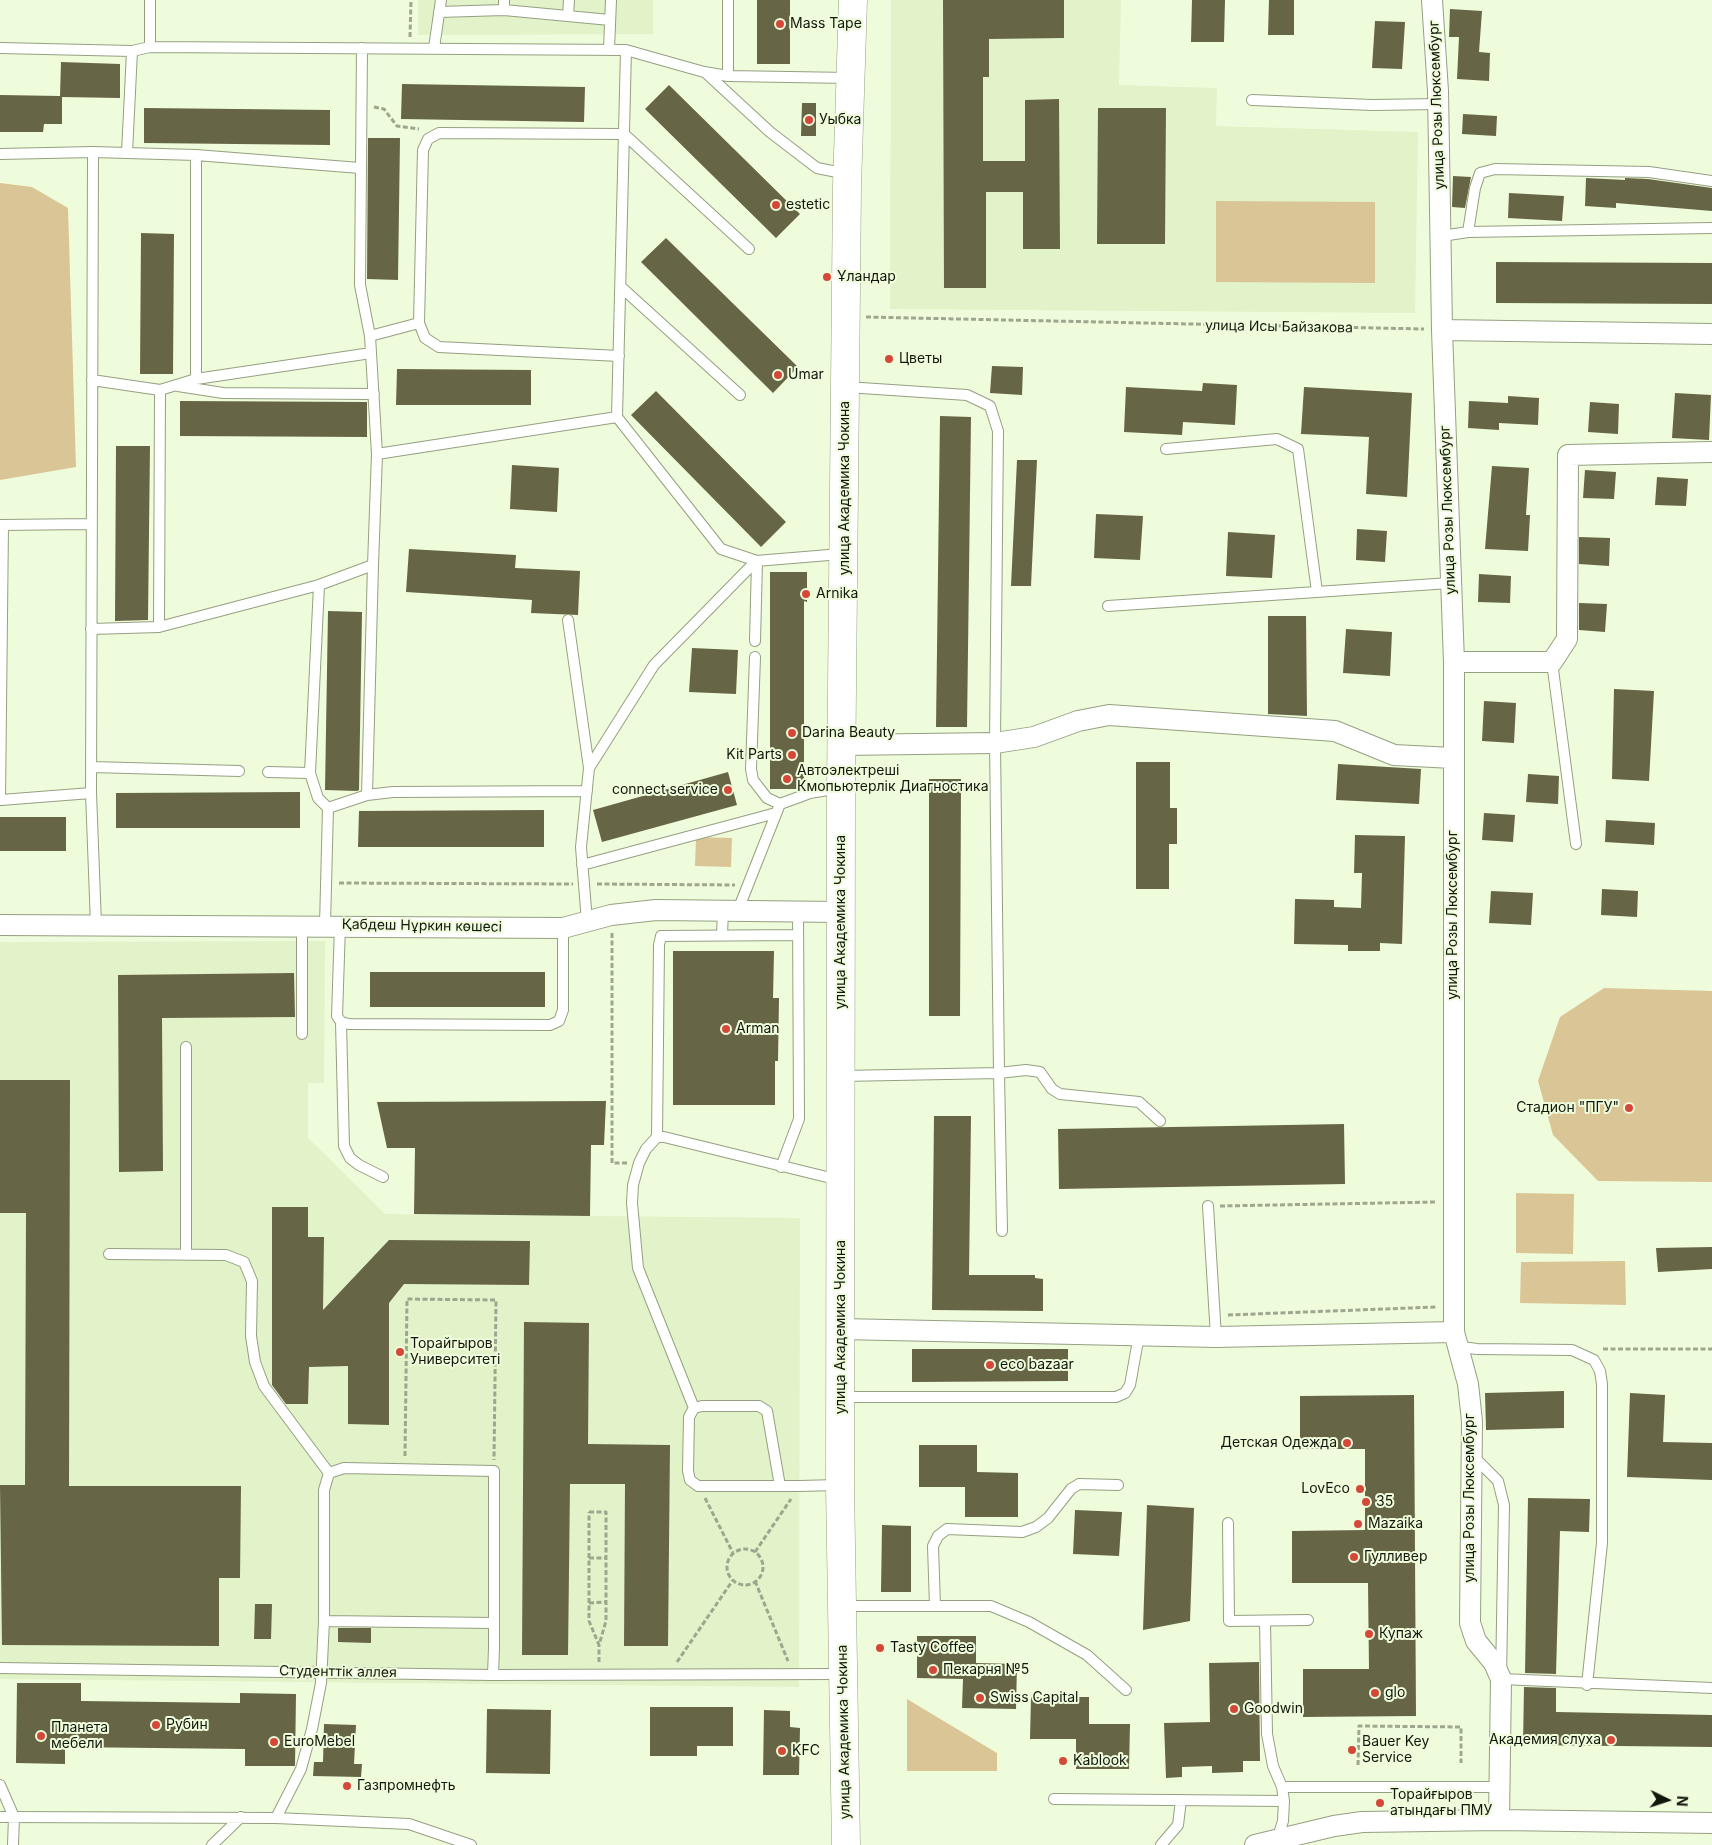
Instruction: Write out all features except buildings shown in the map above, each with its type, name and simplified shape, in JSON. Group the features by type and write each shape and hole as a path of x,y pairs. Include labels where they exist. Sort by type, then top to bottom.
{"main road":[{"name":"улица Академика Чокина","path":"846,1845 840,1485 841,788 845,553 847,174 853,0"}],"street":[{"name":"улица Розы Люксембург","path":"1432,0 1439,104 1442,330 1454,662 1454,1332 1471,1402 1470,1623 1476,1641 1494,1663 1501,1679 1499,1820"},
{"path":"1442,330 1712,334"},
{"path":"1454,662 1552,662 1567,639 1568,455 1712,452"},
{"path":"842,745 995,743 1034,737 1078,722 1109,715 1335,731 1394,755 1453,758"},
{"name":"Қабдеш Нұркин көшесі","path":"0,925 564,928 611,915 656,910 841,912"},
{"path":"841,1329 1216,1337 1454,1332"},
{"path":"1255,1845 1334,1826 1362,1822 1499,1820 1712,1823"}],"lane":[{"path":"150,0 150,47"},
{"path":"434,48 441,0"},
{"path":"568,16 569,0"},
{"path":"609,50 610,0"},
{"path":"728,0 728,76"},
{"path":"439,12 504,5 568,16 610,20"},
{"path":"0,48 132,51 150,47 626,50 704,72 728,76 850,78"},
{"path":"362,48 360,285 370,336 377,454 367,795"},
{"path":"626,50 617,417 721,549 757,561 845,553"},
{"path":"127,153 132,51"},
{"path":"704,72 770,132 817,168 847,174"},
{"path":"1252,100 1372,105 1439,104"},
{"path":"619,356 438,347 425,338 419,323 423,150 428,139 440,133 624,134 749,248"},
{"path":"0,154 93,152 196,155 360,168"},
{"path":"93,152 91,793 96,925"},
{"path":"196,155 196,380"},
{"path":"1468,232 1475,188 1480,173 1495,169 1649,172 1712,181"},
{"path":"1442,236 1468,232 1712,228"},
{"path":"621,287 740,395"},
{"path":"370,336 419,323"},
{"path":"92,380 160,390 196,380 371,353"},
{"path":"174,386 223,393 374,394"},
{"path":"845,387 968,395 990,406 998,431 995,743 1002,1231"},
{"path":"159,627 160,390"},
{"path":"377,454 617,417"},
{"path":"1166,449 1277,439 1298,449 1317,592"},
{"path":"91,524 2,525 0,800 91,793"},
{"path":"755,642 757,561"},
{"path":"589,768 654,665 757,561"},
{"path":"91,629 159,627 319,585 373,565"},
{"path":"1108,606 1450,583"},
{"path":"319,585 310,773 318,798 328,808 326,883 332,926 337,1016 342,1022 348,1024 550,1025 559,1020 563,1010 564,928"},
{"path":"568,620 589,768 581,847 587,922"},
{"path":"755,657 751,770 753,780 767,798 778,808"},
{"path":"1552,662 1576,844"},
{"path":"91,766 239,771"},
{"path":"268,772 310,773"},
{"path":"582,865 778,808 810,793 841,788"},
{"path":"328,808 367,795 393,792 587,791"},
{"path":"722,935 731,910 748,885 778,808"},
{"path":"781,1167 798,1119 798,911"},
{"path":"302,926 302,1034"},
{"path":"657,1137 659,945 661,936 798,935"},
{"path":"342,1022 344,1146 350,1158 359,1165 383,1177"},
{"path":"186,1047 186,1255"},
{"path":"842,1076 999,1073 1026,1070 1040,1072 1052,1090 1060,1094 1139,1102 1160,1120"},
{"path":"694,1408 638,1268 632,1203 639,1163 651,1141 657,1137 840,1180"},
{"path":"1208,1206 1216,1337"},
{"path":"109,1254 226,1254 244,1262 252,1281 251,1336 255,1362 264,1386 329,1473"},
{"path":"1454,1332 1462,1347 1477,1349 1572,1350 1594,1360 1602,1384 1602,1543 1587,1684"},
{"path":"841,1397 1116,1397 1125,1393 1130,1385 1139,1335"},
{"path":"780,1486 767,1411 760,1406 702,1406 694,1408 689,1417 688,1471 690,1480 698,1486 780,1486 799,1486 840,1485"},
{"path":"1472,1455 1498,1481 1504,1505 1501,1679 1712,1688"},
{"path":"329,1473 344,1468 494,1470 493,1675"},
{"path":"276,1818 301,1769 312,1729 322,1672 324,1490 329,1473"},
{"path":"936,1606 933,1546 938,1536 948,1529 1022,1532 1036,1527 1048,1518 1079,1484 1118,1485"},
{"path":"1228,1523 1230,1621 1308,1620"},
{"path":"842,1606 991,1606 1029,1622 1087,1655 1126,1690"},
{"path":"324,1621 494,1623"},
{"path":"1265,1621 1267,1734 1273,1766 1282,1787 1284,1801 1283,1821 1277,1840"},
{"name":"Студенттік аллея","path":"0,1668 493,1675 843,1674"},
{"path":"0,1785 14,1817 13,1845"},
{"path":"1282,1787 1499,1787"},
{"path":"1054,1799 1284,1801"},
{"path":"1161,1845 1178,1825 1182,1800"},
{"path":"0,1817 241,1817 410,1824 471,1845"},
{"path":"212,1845 241,1817"}],"path":[{"path":"409,48 410,0"},
{"path":"361,107 380,108 397,126 403,128 440,133"},
{"name":"улица Исы Байзакова","path":"845,317 1442,330"},
{"path":"326,883 748,885"},
{"path":"611,915 612,1163 639,1163"},
{"path":"1208,1206 1454,1201"},
{"path":"405,1469 407,1299 496,1300 494,1470"},
{"path":"1215,1316 1454,1307"},
{"path":"1572,1350 1712,1348"},
{"path":"698,1486 733,1553"},
{"path":"755,1552 799,1486"},
{"path":"589,1512 606,1512 606,1621 599,1645 589,1621 589,1558 589,1512"},
{"path":"742,1549 755,1552 761,1559 762,1569 755,1581 744,1584 733,1580 727,1566 733,1553 742,1549"},
{"path":"589,1558 606,1558"},
{"path":"666,1676 733,1580"},
{"path":"755,1581 788,1656 788,1675"},
{"path":"589,1603 606,1602"},
{"path":"1358,1765 1358,1726 1461,1727 1461,1763"}],"shaded area":[{"path":"418,0 653,0 653,34 418,35"},
{"path":"891,0 1121,0 1119,85 1217,88 1216,126 1418,132 1415,313 890,309"},
{"path":"0,183 32,187 68,208 76,467 0,480"},
{"path":"1216,201 1375,202 1375,283 1216,282"},
{"path":"696,837 732,838 731,867 695,866"},
{"name":"Торайгыров Университеті","path":"325,941 324,1083 308,1083 308,1138 385,1214 800,1218 799,1687 0,1679 0,942"},
{"name":"Стадион \"ПГУ\"","path":"1604,988 1712,991 1712,1182 1598,1181 1553,1135 1538,1081 1560,1017"},
{"path":"1516,1193 1574,1194 1573,1254 1516,1253"},
{"path":"1625,1261 1626,1305 1520,1303 1521,1262"},
{"path":"907,1699 997,1753 997,1771 907,1771"}],"place":[{"name":"Mass Tape","path":"780,24"},
{"name":"Уыбка","path":"809,120"},
{"name":"estetic","path":"776,205"},
{"name":"Ұландар","path":"827,277"},
{"name":"Цветы","path":"889,359"},
{"name":"Umar","path":"778,375"},
{"name":"Arnika","path":"806,594"},
{"name":"Darina Beauty","path":"792,733"},
{"name":"Kit Parts","path":"792,755"},
{"name":"Автоэлектреші Кмопьютерлік Диагностика","path":"787,779"},
{"name":"connect service","path":"728,790"},
{"name":"Arman","path":"726,1029"},
{"name":"Стадион \"ПГУ\"","path":"1629,1108"},
{"name":"Торайгыров Университеті","path":"400,1352"},
{"name":"eco bazaar","path":"990,1365"},
{"name":"Детская Одежда","path":"1347,1443"},
{"name":"LovEco","path":"1360,1489"},
{"name":"35","path":"1366,1502"},
{"name":"Mazaika","path":"1358,1524"},
{"name":"Гулливер","path":"1354,1557"},
{"name":"Купаж","path":"1369,1634"},
{"name":"Tasty Coffee","path":"880,1648"},
{"name":"Пекарня №5","path":"933,1670"},
{"name":"glo","path":"1375,1693"},
{"name":"Swiss Capital","path":"980,1698"},
{"name":"Goodwin","path":"1234,1709"},
{"name":"Рубин","path":"156,1725"},
{"name":"Планета мебели","path":"41,1736"},
{"name":"Академия слуха","path":"1611,1740"},
{"name":"EuroMebel","path":"274,1742"},
{"name":"Bauer Key Service","path":"1352,1750"},
{"name":"KFC","path":"782,1751"},
{"name":"Kablook","path":"1063,1761"},
{"name":"Газпромнефть","path":"347,1786"},
{"name":"Торайғыров атындағы ПМУ","path":"1380,1803"}]}
